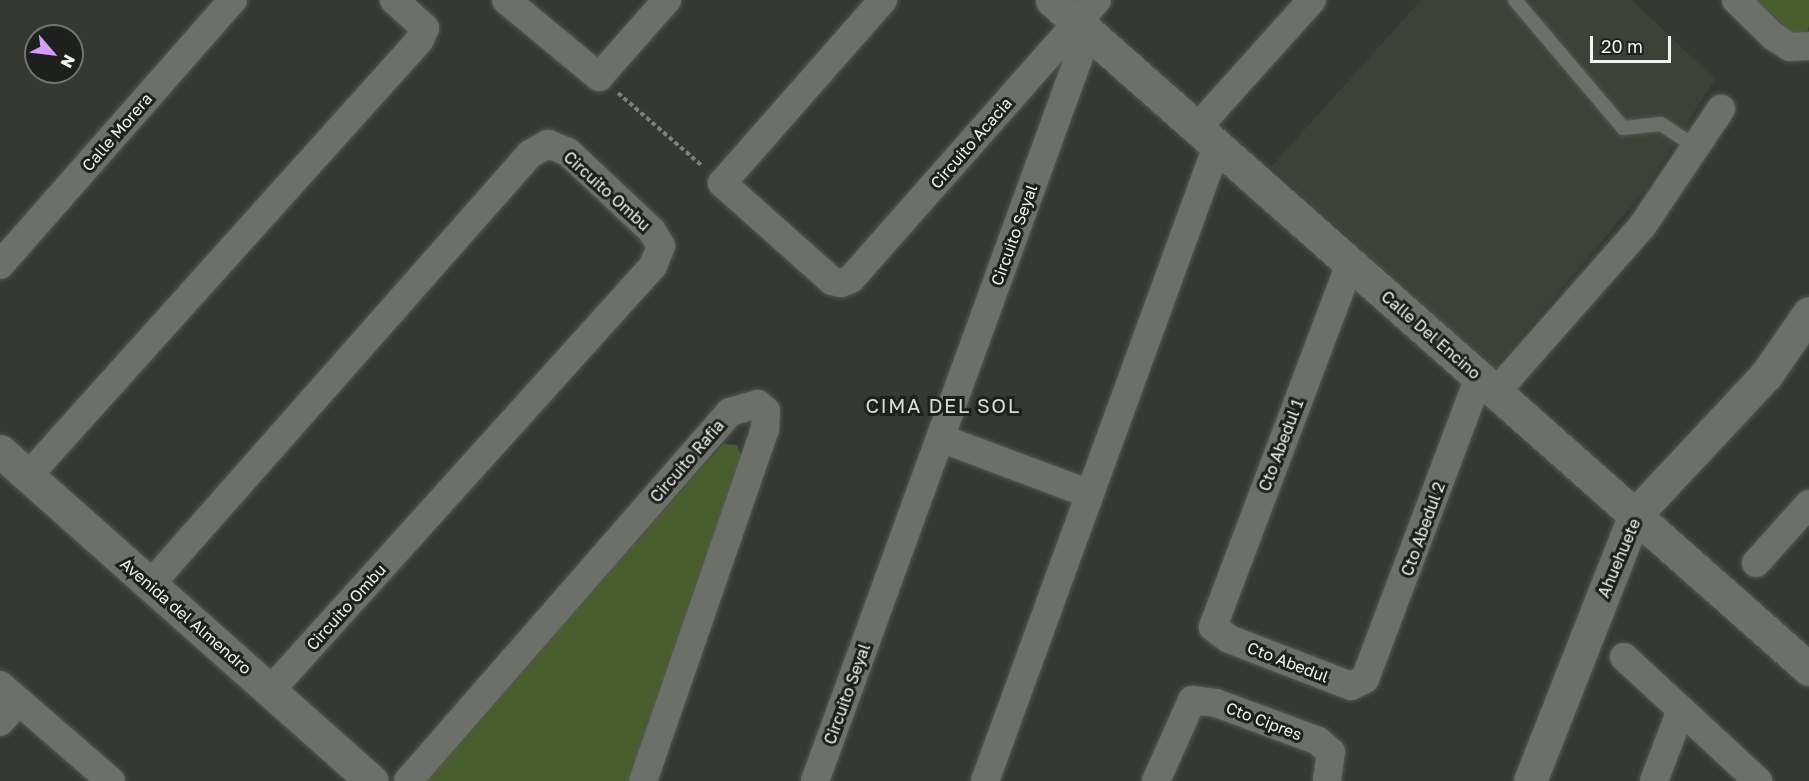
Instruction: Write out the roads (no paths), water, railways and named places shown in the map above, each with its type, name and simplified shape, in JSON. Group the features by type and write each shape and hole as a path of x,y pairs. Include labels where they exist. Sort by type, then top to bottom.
{"street":[{"name":"Calle Morera","path":"0,265 233,0"},
{"path":"28,476 419,41 425,28 394,0"},
{"path":"506,0 599,76 667,0"},
{"name":"Circuito Acacia","path":"883,0 722,183 832,281 841,283 851,279 1087,18"},
{"name":"Calle Del Encino","path":"1052,0 1087,18 1207,137 1809,669"},
{"path":"985,781 1090,494 1207,137 1312,0"},
{"path":"1736,0 1773,36 1790,47 1809,46"},
{"name":"Circuito Seyal","path":"815,781 940,438 1087,18"},
{"path":"1488,385 1643,225 1722,109"},
{"name":"Circuito Ombu","path":"150,585 530,154 548,144 568,152 652,231 661,246 653,266 270,691"},
{"name":"Cto Abedul 1","path":"1213,627 1350,264"},
{"name":"Ahuehuete","path":"1530,781 1635,515 1766,375 1809,313"},
{"name":"Cto Abedul 2","path":"1365,679 1488,385"},
{"name":"Circuito Rafia","path":"408,781 730,412 758,404 766,411 765,429 643,781"},
{"path":"940,438 1090,494"},
{"name":"Avenida del Almendro","path":"0,451 372,781"},
{"path":"1756,563 1807,511"},
{"name":"Cto Abedul","path":"1213,627 1229,639 1351,686 1365,679"},
{"path":"1624,657 1758,781"},
{"path":"0,722 9,693 111,781"},
{"name":"Cto Cipres","path":"1156,781 1192,700 1216,703 1318,741 1331,752 1327,781"},
{"path":"1654,781 1681,710"}],"lane":[{"path":"1515,0 1623,128 1661,124 1695,147"}],"district":[{"name":"CIMA DEL SOL","path":"943,405"}]}
